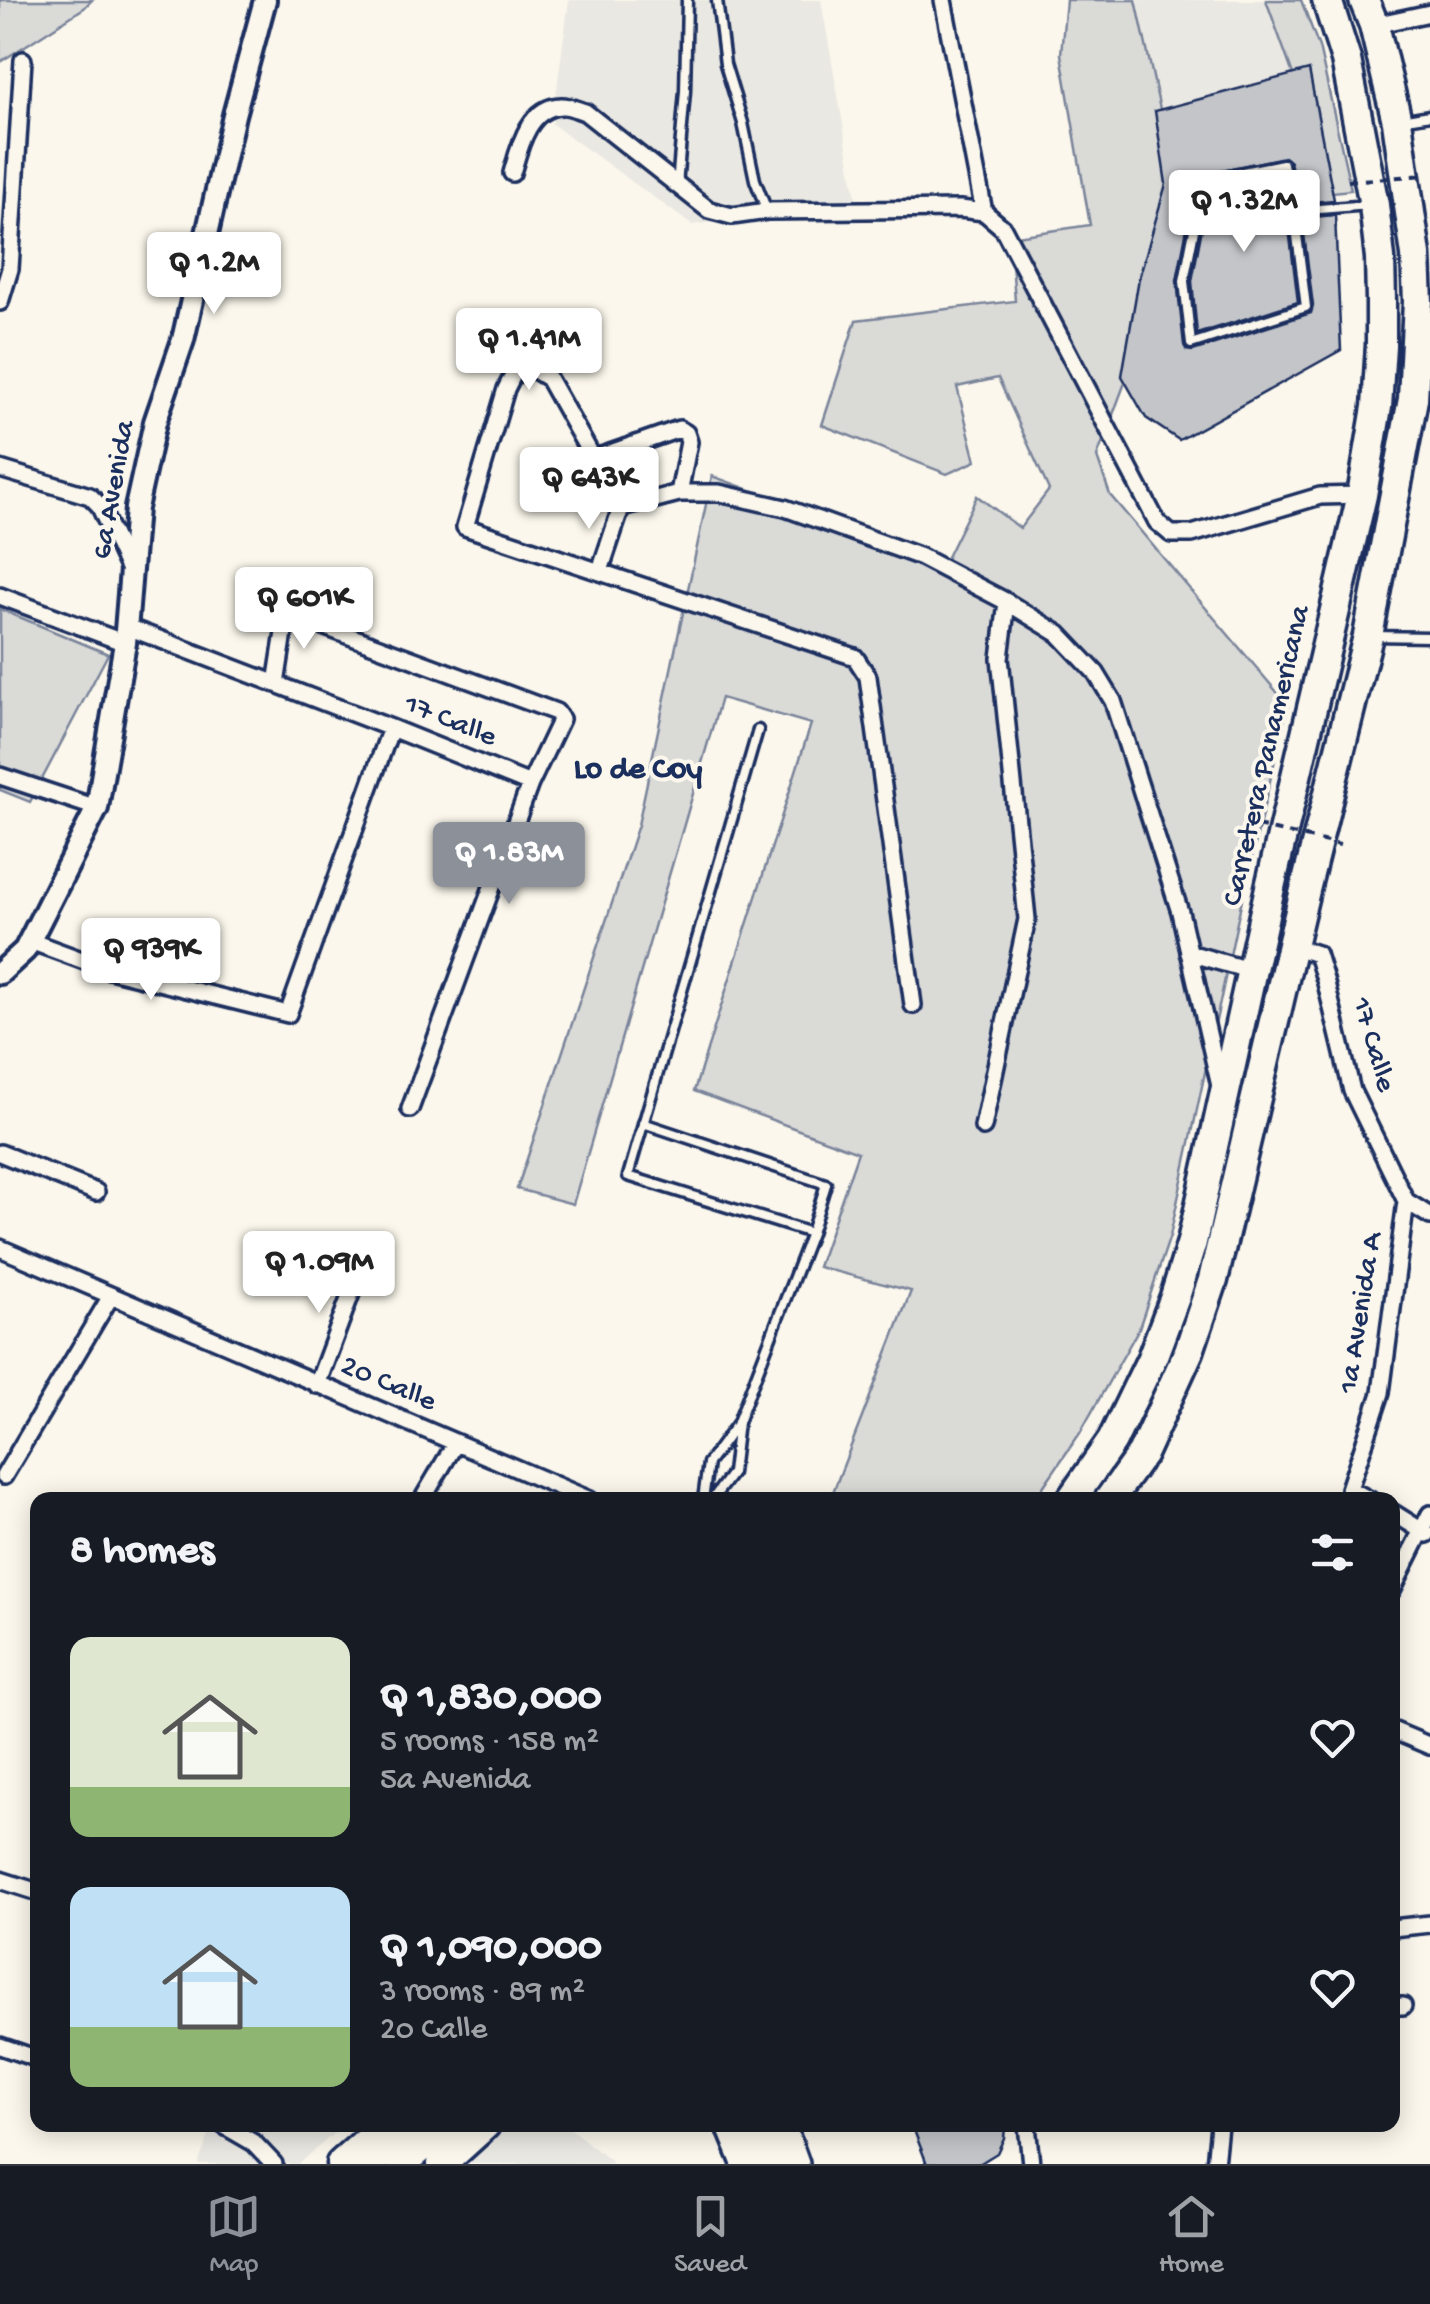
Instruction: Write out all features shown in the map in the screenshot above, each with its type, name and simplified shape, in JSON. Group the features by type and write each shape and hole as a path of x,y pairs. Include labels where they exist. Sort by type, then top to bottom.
{"highway":[{"name":"Carretera Panamericana","path":"1076,1492 1112,1441 1158,1343 1192,1242 1222,1096 1362,495 1377,407 1380,258 1374,205 1346,60 1327,0"},
{"path":"1117,1492 1142,1454 1188,1351 1213,1280 1368,636 1413,399 1420,212 1369,13"},
{"path":"341,2164 377,2132"},
{"path":"370,2164 409,2132"},
{"path":"402,2164 440,2132"},
{"path":"442,2164 477,2132"},
{"path":"735,2132 746,2164"}],"main road":[{"path":"759,2132 772,2164"},
{"path":"785,2132 796,2164"}],"street":[{"name":"6a Avenida","path":"0,973 25,950 97,808 125,634 136,508 155,422 183,340 234,115 265,0"},
{"path":"942,0 984,212"},
{"path":"1369,13 1430,13"},
{"path":"0,302 10,269 23,60"},
{"path":"512,173 522,137 542,112 561,106 584,112 709,210 732,216 767,210 984,212 1003,228 1157,522 1171,534 1192,534 1320,496 1362,495"},
{"path":"600,571 621,508 548,378 530,367 515,372 506,389 466,527 855,657 868,678 913,1005"},
{"path":"594,458 678,429 686,433 689,442 680,493"},
{"path":"0,468 90,496 100,505 131,574"},
{"path":"621,508 680,493 719,493 785,508 921,556 1059,634 1096,673 1113,701 1180,912 1222,1096"},
{"name":"17 Calle","path":"0,596 276,684 530,784"},
{"path":"984,1127 1027,919 1000,658 1007,602"},
{"path":"276,684 287,612 556,712 561,719 530,784 410,1109"},
{"path":"30,941 106,969 288,1014 391,728"},
{"path":"0,776 97,808"},
{"name":"17 Calle","path":"1292,946 1317,954 1352,1091 1406,1200 1430,1216"},
{"path":"1189,953 1252,971"},
{"path":"0,1152 96,1192"},
{"name":"1a Avenida A","path":"1355,1492 1349,1489 1381,1393 1406,1200"},
{"name":"20 Calle","path":"1,1250 571,1492"},
{"path":"317,1384 362,1264"},
{"path":"4,1476 111,1296"},
{"path":"427,1492 455,1444"},
{"path":"1400,1515 1428,1527 1400,1576"},
{"path":"1400,1733 1430,1746"},
{"path":"0,1880 30,1889"},
{"path":"1400,1927 1430,1924"},
{"path":"0,2046 30,2056"},
{"path":"234,2132 254,2143 274,2164"},
{"path":"1028,2132 1032,2164"},
{"path":"1214,2164 1218,2132"}],"lane":[{"path":"678,186 687,0"},
{"path":"717,0 725,64 743,123 754,180 767,210"},
{"path":"1397,121 1430,115"},
{"path":"1283,164 1294,212 1306,308 1191,344 1184,281 1197,215 1213,178 1283,164"},
{"path":"1294,212 1374,205"},
{"path":"1368,636 1430,638"},
{"path":"758,730 628,1176 811,1233"},
{"path":"643,1123 826,1184 738,1422 732,1473 718,1492"},
{"path":"704,1492 708,1462 738,1422"}],"path":[{"path":"1348,181 1425,175"},
{"path":"1258,826 1340,845"}],"shaded area":[{"path":"0,0 92,0 0,62"},
{"path":"569,0 821,0 857,203 692,225 552,124"},
{"path":"1066,0 1136,0 1185,223 1097,457 1110,495 1288,705 1170,1236 1139,1328 1080,1433 1039,1492 833,1492 911,1291 818,1267 858,1152 694,1091 811,724 721,698 573,1204 517,1189 638,825 712,476 945,561 977,496 1020,528 1049,490 998,378 957,387 976,461 947,474 822,425 856,320 1015,301 1010,237 1090,225 1061,54"},
{"path":"1136,0 1266,0 1307,113 1169,152"},
{"path":"1266,0 1301,0 1319,47 1351,190 1324,193 1307,113"},
{"path":"0,609 108,654 30,802 0,790"},
{"path":"210,2132 336,2132 298,2164 198,2164"},
{"path":"499,2132 575,2132 614,2164 462,2164"}],"building":[{"path":"1309,70 1334,200 1300,203 1290,162 1284,157 1208,173 1190,213 1177,280 1184,345 1186,350 1193,351 1311,313 1302,218 1335,215 1341,350 1179,440 1146,418 1122,376 1139,278 1166,184 1155,111"},
{"path":"1277,173 1287,212 1298,302 1197,334 1192,281 1204,217 1218,185"},
{"path":"915,2132 1005,2132 997,2153 979,2164 927,2164"}],"district":[{"name":"Lo de Coy","path":"638,771"}]}
